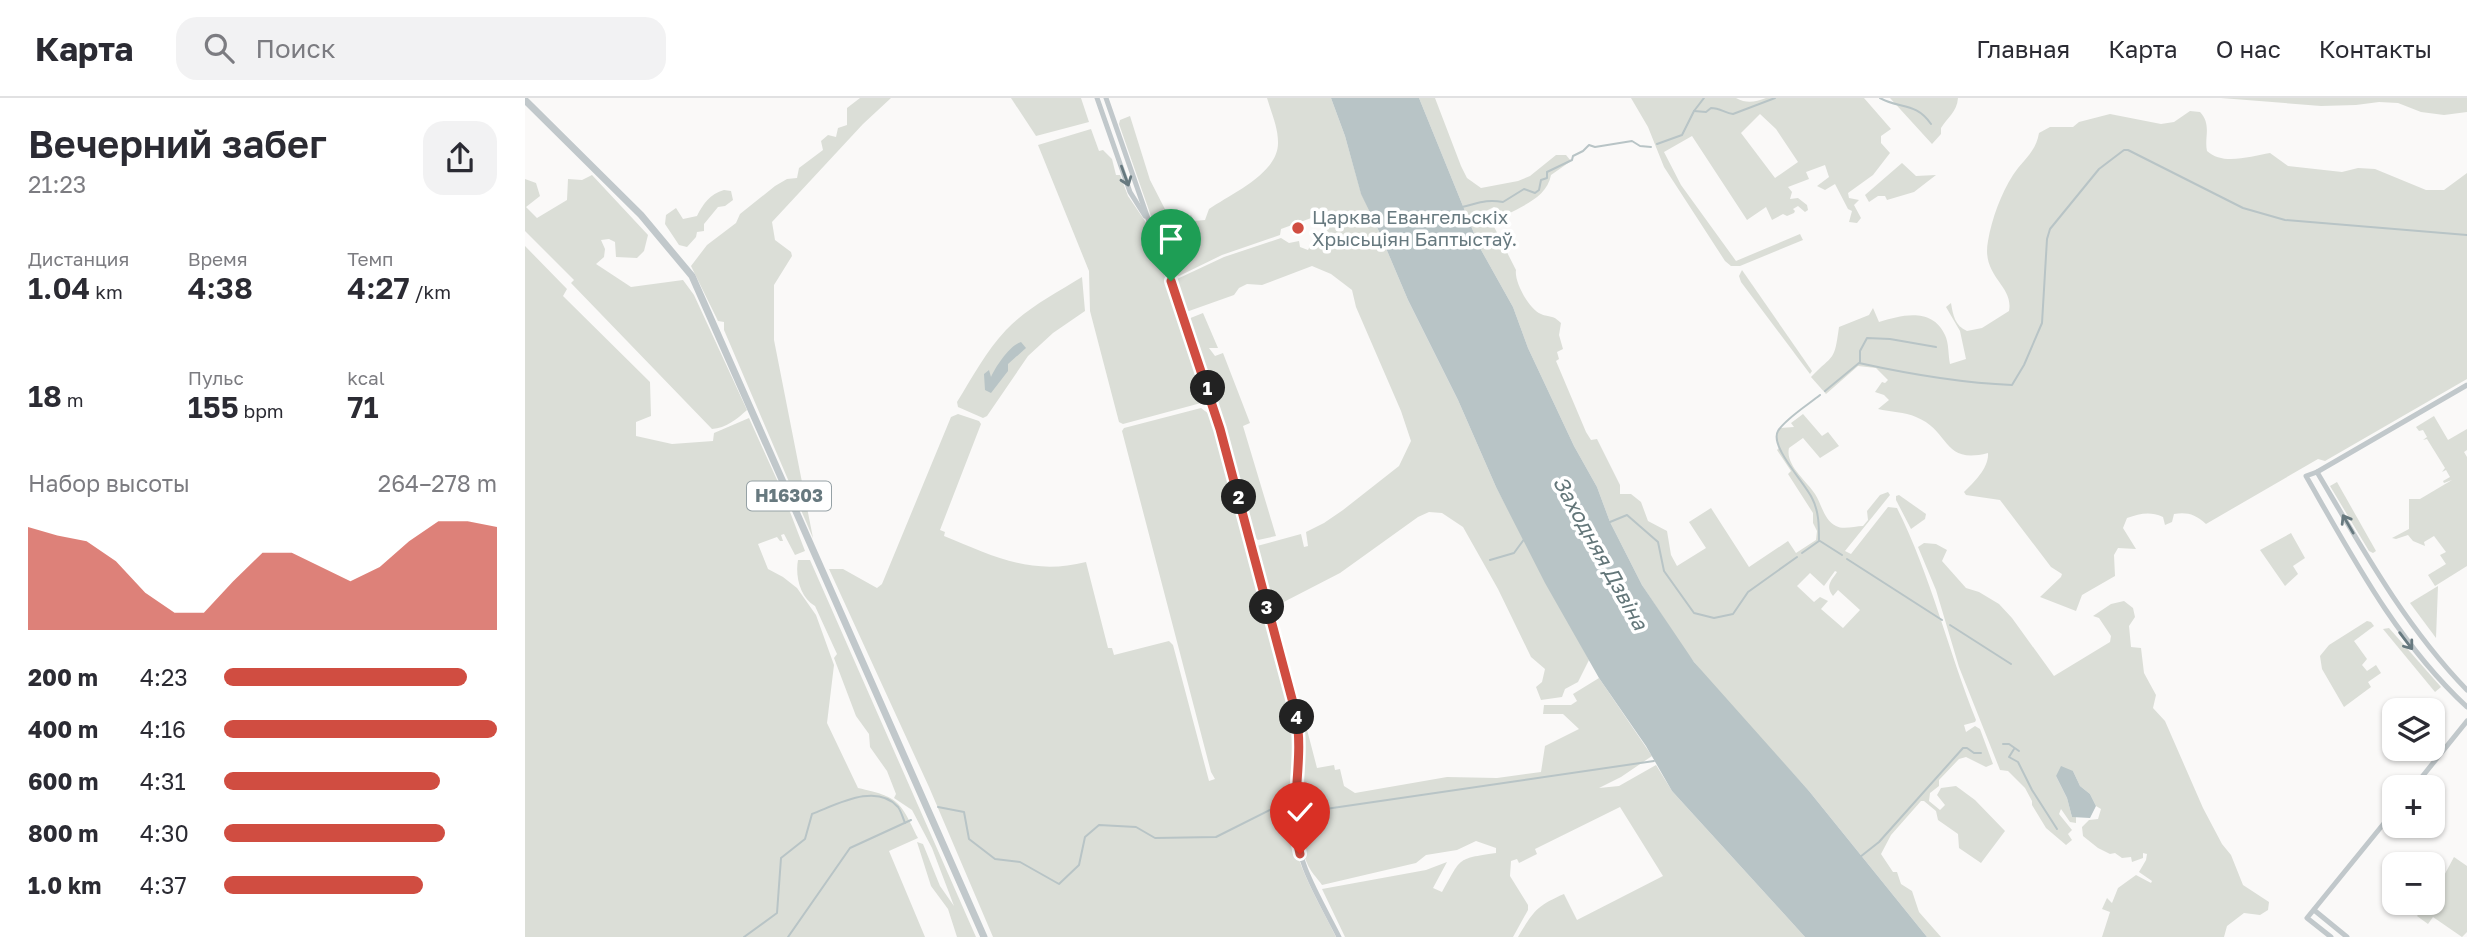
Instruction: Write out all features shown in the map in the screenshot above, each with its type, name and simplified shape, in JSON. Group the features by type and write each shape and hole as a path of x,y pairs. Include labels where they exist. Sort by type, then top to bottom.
{"main road":[{"path":"1097,98 1131,192 1152,228"},
{"path":"1106,98 1209,394 1296,714 1301,745 1294,818 1300,854 1339,937"},
{"name":"Н16303","path":"525,100 641,215 692,276 984,937"},
{"path":"2467,385 2307,478 2409,646 2467,707"},
{"path":"2318,472 2379,577 2422,639 2467,690"},
{"path":"2369,584 2379,577"},
{"path":"2423,775 2467,721"},
{"path":"2331,937 2307,918 2382,826"},
{"path":"2314,910 2347,937"}],"shaded area":[{"path":"860,98 891,98 863,124 772,222 775,240 791,252 792,256 774,285 774,340 813,538 724,330 724,322 718,321 691,266 707,245 736,223 740,214 775,186 787,179 797,178 799,168 823,150 821,141 828,135 836,137 838,128 847,125 847,108"},
{"path":"1011,98 1081,98 1089,122 1036,136"},
{"path":"1267,98 1331,98 1361,193 1408,300 1458,400 1496,487 1589,660 1578,682 1565,689 1562,697 1541,700 1536,687 1542,682 1545,669 1531,657 1498,589 1463,527 1442,513 1429,512 1418,517 1340,573 1276,608 1271,607 1257,546 1301,534 1304,547 1308,546 1306,532 1343,510 1399,466 1411,441 1401,411 1356,307 1352,290 1331,274 1312,266 1262,285 1247,284 1239,288 1234,295 1186,310 1177,279 1224,257 1281,238 1289,243 1299,241 1300,247 1308,250 1312,242 1329,233 1323,225 1316,226 1316,210 1312,212 1314,217 1281,229 1280,235 1222,255 1179,276 1173,274 1157,229 1191,215 1194,221 1205,220 1209,209 1263,173 1276,153 1278,142 1276,125"},
{"path":"1419,98 1435,98 1467,178 1481,188 1530,176 1556,155 1566,155 1571,161 1551,175 1545,189 1527,204 1506,215 1494,207 1486,211 1516,270 1517,281 1527,301 1536,311 1561,323 1559,335 1563,349 1557,352 1559,359 1556,361 1586,432 1591,440 1597,439 1620,485 1620,494 1631,494 1641,502 1648,521 1667,531 1671,555 1677,566 1706,548 1689,522 1711,508 1749,567 1788,541 1796,553 1816,540 1813,513 1788,474 1791,471 1777,450 1779,448 1776,437 1780,428 1794,427 1791,423 1803,414 1822,436 1828,432 1839,446 1820,458 1803,438 1789,448 1793,467 1815,494 1832,523 1842,528 1863,526 1868,520 1867,511 1880,495 1888,492 1890,495 1845,551 1851,554 1888,507 1897,508 1920,560 1976,720 1964,725 1966,732 1975,726 1980,729 1993,764 1986,767 1966,757 1959,759 1939,780 1939,786 1930,793 1929,801 1940,810 1945,805 1937,795 1941,788 1956,786 1975,800 2005,831 1981,863 1959,848 1958,834 1938,820 1936,811 1921,801 1891,835 1881,854 1893,872 1897,872 1901,884 1912,891 1919,912 1941,937 1927,937 1809,791 1715,688 1686,652 1642,585 1528,348 1513,307 1480,248","holes":["1835,571 1837,572 1829,589 1833,596 1838,590 1860,610 1843,628 1821,609 1828,601 1820,597 1814,602 1797,586 1810,573 1824,586"]},
{"path":"1631,98 1736,98 1751,102 1766,98 1864,98 1891,129 1881,136 1881,143 1890,153 1873,175 1848,193 1849,198 1859,200 1854,205 1861,218 1857,223 1849,222 1852,211 1848,209 1835,184 1825,190 1817,186 1829,177 1825,165 1806,172 1809,179 1788,187 1792,192 1790,199 1798,198 1807,205 1808,210 1805,212 1798,206 1793,209 1794,213 1787,216 1783,214 1772,220 1766,207 1747,220 1692,136 1664,152 1681,185 1736,261 1800,234 1803,240 1740,266 1731,266 1725,261 1664,167 1648,127","holes":["1760,114 1776,129 1798,162 1775,178 1741,133"]},
{"path":"1890,98 1958,98 1954,111 1941,128 1941,134 1932,144"},
{"path":"2221,98 2467,98 2467,112 2444,115 2421,112 2398,103 2321,106"},
{"path":"2190,111 2200,112 2204,117 2207,126 2207,151 2221,158 2237,159 2270,153 2288,166 2342,172 2358,168 2375,169 2426,190 2444,190 2467,173 2467,379 2325,461 2318,459 2206,524 2191,514 2183,513 2174,514 2172,522 2165,525 2163,517 2153,514 2127,518 2123,528 2136,549 2118,548 2114,555 2115,576 2082,595 2076,611 2040,597 2062,574 2051,567 2000,500 1966,495 1964,492 1983,469 1988,453 1973,455 1954,451 1927,423 1912,415 1878,409 1889,400 1875,392 1882,382 1888,380 1876,368 1858,366 1826,394 1811,377 1832,356 1839,327 1869,315 1873,308 1879,322 1916,315 1932,320 1946,338 1950,364 1966,359 1960,331 1946,307 1951,303 1957,323 1967,331 1982,328 2009,311 2007,294 1989,263 1988,241 2005,190 2032,151 2039,133 2050,127 2073,127 2079,122 2110,114 2161,124 2174,122"},
{"path":"1130,116 1150,180 1169,217 1156,224 1153,222 1119,124 1120,120"},
{"path":"1091,129 1099,151 1103,150 1112,159 1116,175 1120,175 1128,196 1147,224 1205,395 1201,403 1123,424 1119,422 1090,311 1089,271 1038,145"},
{"path":"1902,163 1916,176 1936,175 1914,192 1887,200 1885,196 1878,196 1869,202 1865,195"},
{"path":"592,175 648,235 644,251 637,258 616,257 615,242 609,239 601,240 605,249 604,257 596,264 631,287 683,280 694,295 747,410 722,427 712,429 571,283 574,280 525,231 525,179 536,183 540,196 526,207 537,218 567,200 568,179 582,180"},
{"path":"724,190 731,191 733,200 718,207 704,224 704,231 697,232 687,247 679,245 665,224 666,215 676,208 683,219 697,216 707,200"},
{"path":"525,246 567,289 563,296 650,382 651,416 636,422 636,436 672,444 713,441 714,433 749,418 805,551 795,555 784,534 781,535 783,541 777,537 758,544 768,569 797,588 816,615 834,665 827,723 858,788 882,794 897,802 918,838 889,851 925,937 525,937"},
{"path":"1742,270 1812,371 1810,374 1741,282 1739,276"},
{"path":"1082,277 1085,311 1053,333 1028,356 987,416 983,418 958,407 957,402 980,365 1006,330 1032,308"},
{"path":"1203,313 1218,348 1209,348 1215,356 1223,353 1250,423 1243,426 1276,536 1258,540 1253,536 1216,400 1188,319"},
{"path":"1201,408 1213,417 1280,676 1297,725 1299,745 1291,808 1295,848 1336,937 993,937 929,787 829,569 843,569 877,588 882,584 951,417 958,414 979,421 981,424 940,530 945,532 944,536 1013,562 1047,567 1086,562 1108,648 1112,648 1114,655 1169,641 1173,645 1209,781 1215,779 1122,431 1124,428"},
{"path":"2434,416 2448,440 2467,429 2467,450 2464,452 2467,457 2467,566 2435,586 2428,575 2446,564 2440,555 2446,552 2434,536 2424,542 2425,546 2413,541 2408,535 2392,538 2409,529 2409,499 2420,499 2452,480 2444,483 2443,481 2450,477 2446,470 2442,472 2445,468 2427,439 2423,440 2427,437 2423,430 2419,431 2416,427"},
{"path":"2337,482 2376,551 2373,553 2369,551 2330,486"},
{"path":"1899,495 1926,514 1925,519 1911,529 1896,500"},
{"path":"2291,533 2305,558 2293,566 2298,574 2285,586 2260,550"},
{"path":"1924,543 1936,544 1947,550 1942,561 1966,588 1999,604 2054,676 2110,642 2111,636 2099,618 2093,616 2111,604 2124,601 2133,608 2135,617 2129,626 2131,647 2141,648 2144,673 2156,695 2153,708 2165,721 2203,808 2222,844 2231,855 2243,885 2269,902 2268,910 2260,915 2244,913 2227,926 2224,937 2102,937 2110,912 2102,909 2107,898 2112,903 2118,888 2136,875 2151,883 2152,881 2139,872 2147,854 2143,853 2143,858 2132,862 2131,857 2122,858 2115,853 2110,854 2083,836 2082,827 2089,820 2098,819 2101,809 2080,786 2073,771 2056,776 2067,798 2072,817 2076,817 2076,823 2070,822 2061,809 2059,814 2072,830 2068,834 2072,840 2066,845 2046,828 2025,788 2008,771 2000,770 1959,667 1936,590 1918,547"},
{"path":"798,560 810,560 976,937 957,937 948,909 931,886 917,842 923,844 940,886 954,906 932,848 912,810 894,798 896,794 887,771 870,747 869,734 856,716 834,658 837,654 815,606 800,586"},
{"path":"2438,586 2436,638 2410,603"},
{"path":"2367,621 2374,626 2354,641 2367,659 2362,665 2367,671 2376,665 2381,673 2368,682 2371,687 2344,707 2322,669 2320,656 2329,645"},
{"path":"2389,628 2441,687 2435,692 2383,629"},
{"path":"1599,678 1652,756 1599,788 1619,786 1656,765 1672,791 1805,937 1518,937 1536,911 1564,894 1577,920 1663,876 1620,807 1535,849 1537,854 1519,863 1517,859 1511,861 1510,876 1528,905 1528,910 1513,937 1345,937 1322,889 1426,870 1447,862 1433,888 1442,892 1461,862 1496,853 1496,848 1476,841 1457,850 1426,855 1416,863 1322,885 1308,866 1299,834 1305,745 1301,718 1304,718 1317,768 1334,765 1335,770 1340,769 1344,786 1355,793 1447,777 1497,778 1541,772 1545,746 1579,729 1563,714 1543,714 1544,705 1571,705 1577,701 1573,694"},
{"path":"2454,857 2467,866 2467,932 2462,937 2433,917 2428,924 2417,916 2445,915 2445,874"}],"water":[{"name":"Заходняя Дзвіна","path":"1331,98 1419,98 1480,248 1513,307 1528,348 1642,585 1694,662 1809,791 1927,937 1805,937 1672,791 1646,746 1599,678 1545,583 1496,487 1361,194"},
{"path":"1021,342 1026,348 1008,364 1008,371 991,393 985,390 984,374 989,370 991,377 1008,351"},
{"path":"2061,766 2073,771 2080,786 2090,794 2096,806 2090,818 2072,817 2067,798 2056,776"}],"waterway":[{"path":"1657,144 1682,135 1704,98"},
{"path":"1694,111 1706,112 1714,108 1733,114 1775,98"},
{"path":"1880,98 1920,112 1931,124"},
{"path":"1462,207 1487,201 1503,202 1524,189 1535,193 1539,190 1541,180 1547,178 1547,172 1572,160 1573,156 1589,145 1595,147 1632,141 1640,146 1651,147"},
{"path":"1825,391 1859,363 1935,377 2012,385 2042,323 2047,239 2050,229 2099,169 2124,150 2243,208 2285,220 2467,235"},
{"path":"1860,362 1860,351 1867,338 1936,347"},
{"path":"1819,541 1814,503 1783,455 1777,438 1778,431 1786,422 1820,395"},
{"path":"1610,522 1627,515 1658,542 1664,571 1694,613 1714,618 1733,614 1748,592 1797,557"},
{"path":"1490,560 1514,553 1525,538"},
{"path":"1802,553 1819,541"},
{"path":"1820,541 1842,555"},
{"path":"1847,559 1942,620"},
{"path":"1950,625 2011,664"},
{"path":"2003,744 2009,744 2019,751"},
{"path":"1860,857 1879,842 1963,748 1981,753"},
{"path":"2014,749 2009,757 2018,762 2057,829"},
{"path":"1305,812 1654,761"},
{"path":"744,937 777,913 781,858 805,839 812,814 844,801 879,796 898,807 905,823"},
{"path":"938,807 964,812 969,839 995,859 1020,862 1059,884 1079,865 1085,837 1099,825 1136,827 1155,838 1216,837 1272,809 1288,812"},
{"path":"788,937 850,848 911,820"}],"place":[{"name":"Царква Евангельскіх Хрысьціян Баптыстаў.","path":"1298,228"}],"route":[{"path":"1171,281 1220,429 1300,731 1300,761 1294,805 1300,854"}]}
